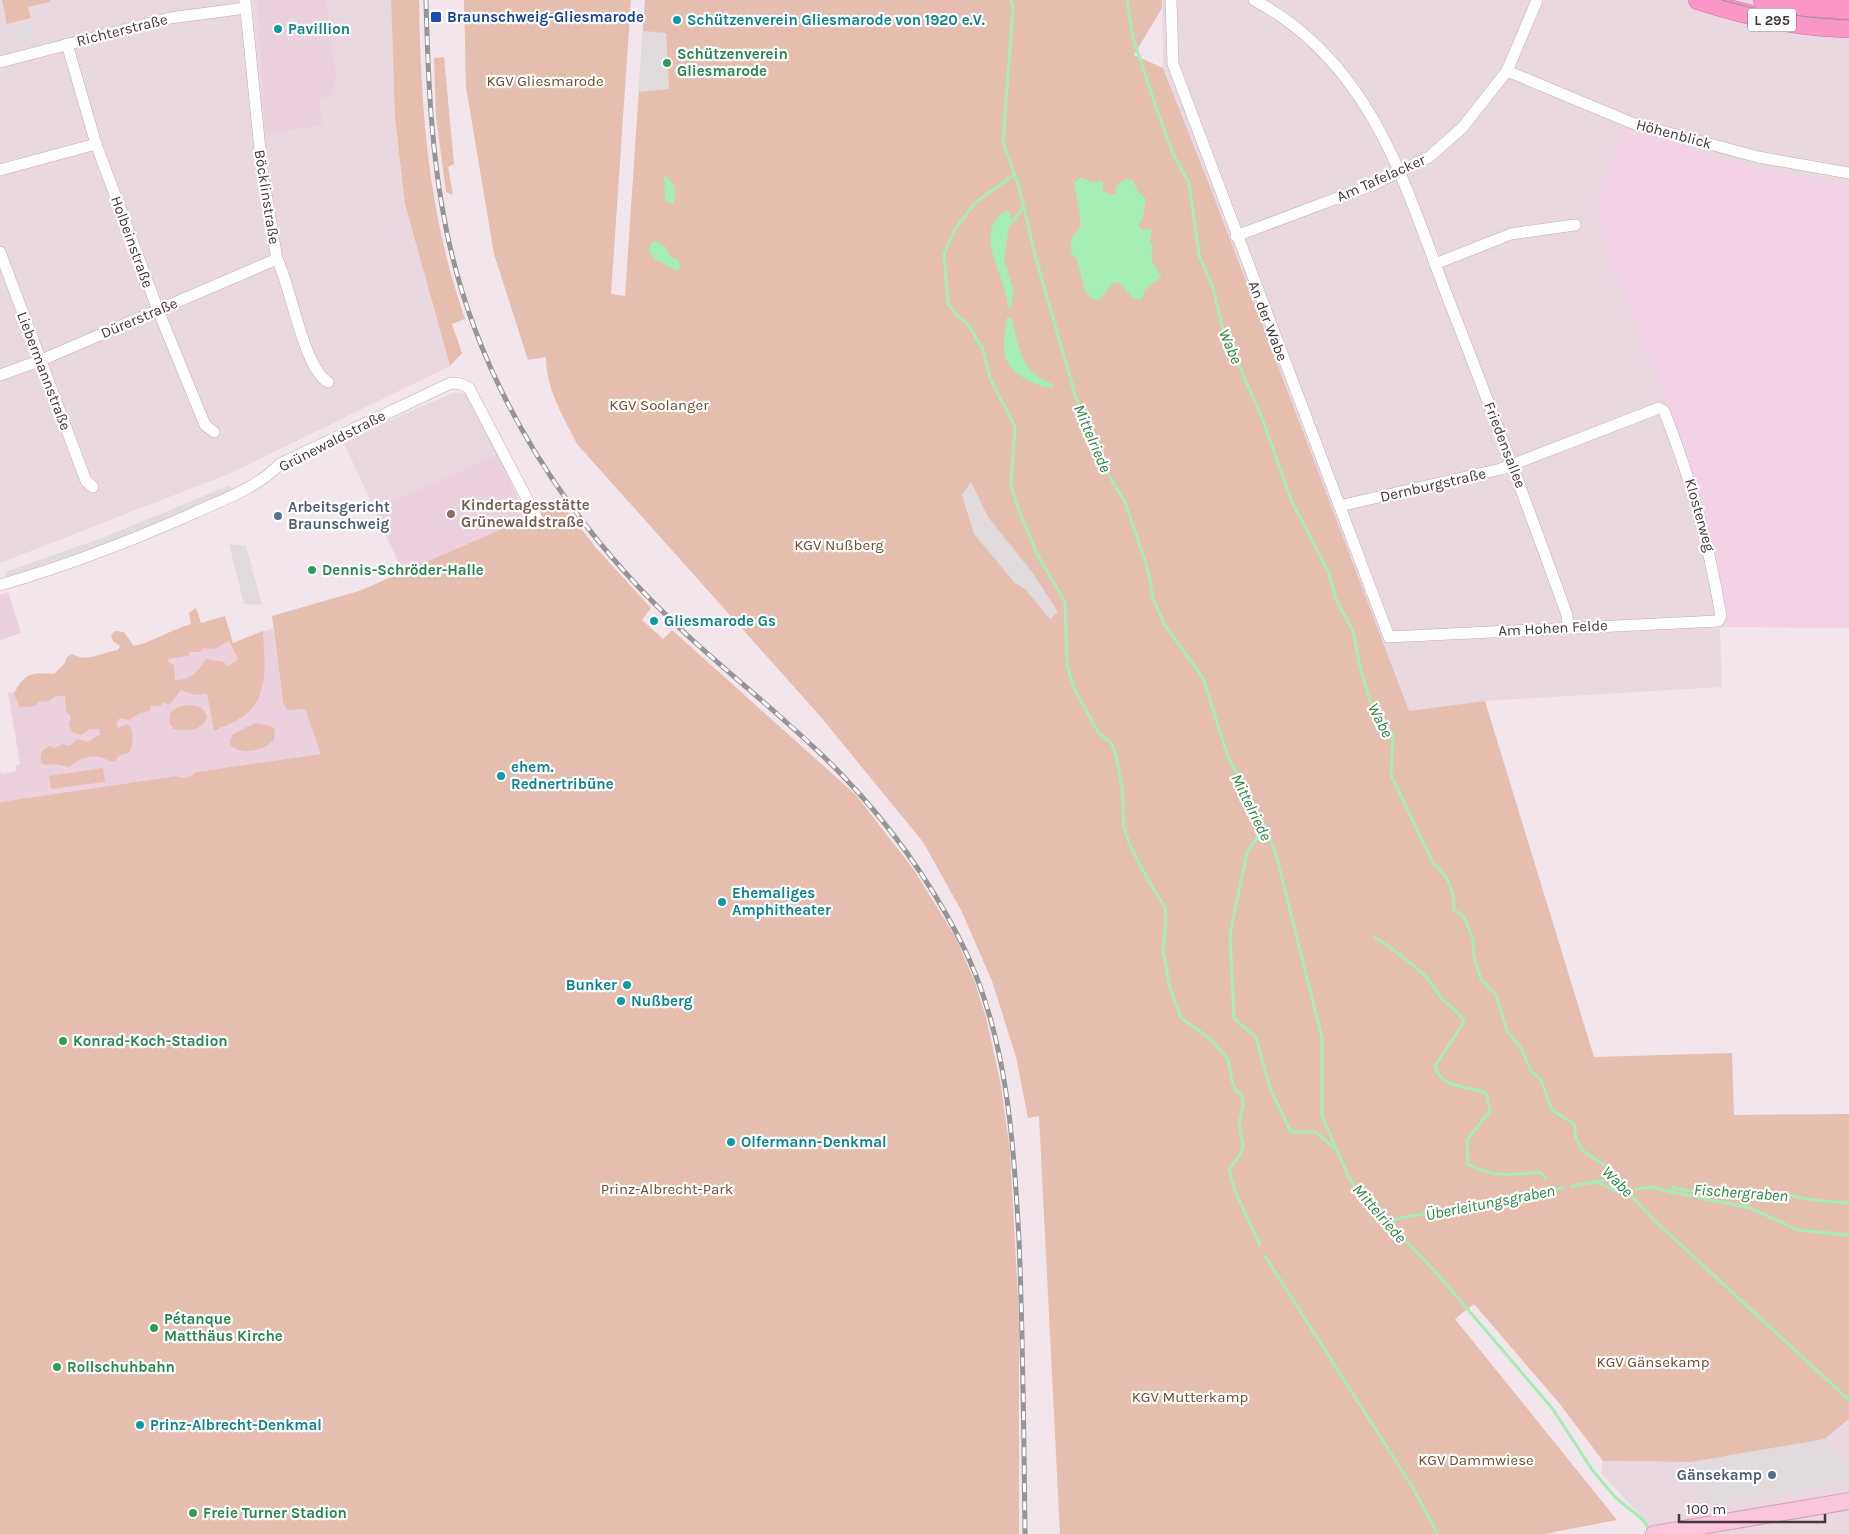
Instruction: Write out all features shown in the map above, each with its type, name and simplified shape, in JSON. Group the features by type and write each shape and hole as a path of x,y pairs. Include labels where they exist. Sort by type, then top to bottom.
{"main road":[{"name":"L 295","path":"1698,0 1763,18 1800,24 1849,28"},
{"name":"L 295","path":"1762,0 1849,9"},
{"path":"1658,1533 1849,1501"}],"street":[{"name":"An der Wabe","path":"1171,0 1173,64 1388,637"},
{"name":"Friedensallee","path":"1254,0 1292,25 1330,58 1369,113 1400,173 1513,465 1566,615 1568,627"},
{"name":"Am Tafelacker","path":"1236,236 1400,173 1429,157 1462,128 1506,71 1537,0"},
{"name":"Richterstraße","path":"0,62 170,18 245,4"},
{"name":"Böcklinstraße","path":"245,4 262,170 277,260 283,272 309,352 320,378 328,382"},
{"name":"Holbeinstraße","path":"67,44 96,144 158,310 205,424 214,432"},
{"name":"Höhenblick","path":"1506,71 1632,123 1758,157 1849,174"},
{"path":"0,170 96,144"},
{"path":"1436,264 1511,234 1576,225"},
{"name":"Liebermannstraße","path":"0,252 39,361 86,482 93,486"},
{"name":"Dürerstraße","path":"0,375 39,361 277,260"},
{"name":"Grünewaldstraße","path":"0,586 115,546 204,509 266,479 280,464 451,383 462,384 469,388 539,522"},
{"name":"Dernburgstraße","path":"1339,506 1513,465 1659,408 1664,411"},
{"name":"Klosterweg","path":"1664,411 1690,480 1706,535 1721,616 1718,621"},
{"name":"Am Hohen Felde","path":"1388,637 1718,621"}],"shaded area":[{"path":"0,0 391,0 395,117 405,204 450,366 231,473 0,563"},
{"path":"257,0 326,0 336,76 333,96 319,98 323,125 265,134"},
{"path":"1162,0 1849,0 1849,186 1752,167 1598,202 1606,248 1684,445 1705,507 1730,627 1720,628 1722,687 1485,701 1409,712 1209,184 1163,68"},
{"path":"232,1 233,4 108,29 0,58 0,55 107,26"},
{"path":"32,24 35,37 31,41 13,45 10,30"},
{"path":"643,31 666,33 669,89 638,92"},
{"path":"1623,128 1752,167 1849,186 1849,628 1730,627 1705,507 1684,445 1606,248 1598,202"},
{"path":"666,176 675,187 674,204 665,201 664,177"},
{"path":"1081,177 1092,182 1103,181 1102,190 1110,195 1116,194 1116,187 1123,180 1132,179 1138,192 1146,199 1143,217 1138,225 1143,230 1152,229 1150,241 1153,247 1152,259 1162,276 1144,291 1143,298 1139,300 1132,298 1118,283 1112,285 1099,300 1092,299 1085,291 1077,260 1071,253 1071,238 1080,228 1080,216 1074,183"},
{"path":"1007,210 1010,212 1012,222 1009,227 1004,259 1013,289 1011,309 1008,308 991,243 991,230 996,219"},
{"path":"655,241 665,246 671,257 678,260 681,269 676,271 655,259 649,251 651,244"},
{"path":"1007,317 1012,320 1026,364 1037,376 1053,384 1053,387 1032,383 1012,369 1008,363 1004,349"},
{"path":"455,392 465,393 469,396 498,454 374,509 343,441"},
{"name":"Kindertagesstätte Grünewaldstraße","path":"498,454 527,518 403,572 374,509"},
{"path":"971,482 988,517 1032,572 1058,612 1050,619 1025,589 1015,583 974,534 962,495"},
{"path":"230,485 233,491 99,547 7,579 5,572 102,538"},
{"path":"229,544 246,546 262,605 244,604"},
{"path":"8,592 21,633 0,640 0,595"},
{"path":"226,621 233,643 273,628 283,702 318,698 332,753 196,772 191,776 182,778 176,776 0,802 0,770 1,774 16,771 16,765 20,764 8,693 43,689"},
{"path":"1849,1419 1849,1534 1657,1534 1601,1473 1603,1461 1692,1462 1825,1439"},
{"name":"Gänsekamp","path":"1825,1439 1849,1468 1849,1482 1701,1507 1692,1462"}],"green space":[{"path":"2,0 50,0 50,2 28,7 31,18 7,24"},
{"path":"391,0 419,0 422,82 429,161 442,240 465,319 452,324 462,353 450,366 405,204 395,118"},
{"path":"464,0 631,0 611,294 625,296 645,0 1162,0 1162,8 1134,55 1163,68 1209,184 1409,711 1485,701 1594,1057 1732,1053 1734,1115 1849,1114 1849,1419 1825,1439 1692,1462 1603,1461 1559,1403 1474,1304 1455,1319 1617,1520 1544,1534 1060,1534 1039,1116 1028,1118 1016,1057 992,981 961,910 923,842 820,716 577,444 552,391 546,357 528,360 494,254 466,87"},
{"path":"444,57 454,164 448,167 453,195 446,192 436,117 434,58"},
{"name":"Prinz-Albrecht-Park","path":"560,501 596,548 651,608 642,620 663,639 672,630 856,795 914,870 956,938 974,980 986,1017 1000,1080 1010,1150 1019,1318 1019,1534 0,1534 0,802 176,776 186,777 196,772 321,754 305,709 287,710 283,702 272,616 359,591 527,518"},
{"path":"196,608 201,623 225,616 233,643 263,631 264,678 258,700 251,709 236,721 214,731 207,694 194,695 181,690 169,705 164,702 160,706 151,706 150,711 140,713 129,720 120,718 116,723 118,728 128,724 132,731 132,746 129,753 120,755 115,761 91,756 69,767 41,763 42,752 47,747 55,748 63,744 70,746 77,739 88,742 100,734 99,729 90,729 81,735 72,732 69,724 71,716 66,712 65,696 56,696 48,702 39,701 36,706 20,707 14,694 21,682 34,674 54,674 65,663 67,657 72,654 90,657 118,650 120,646 113,641 111,635 115,631 124,632 134,646 191,624 189,613","holes":["229,641 238,659 228,667 224,662 206,659 190,677 181,680 175,680 174,665 169,663 168,659 188,656 190,652 200,652 203,648 215,649"]},
{"path":"189,705 202,709 207,717 205,722 194,729 174,729 169,723 170,713 178,707"},
{"path":"255,723 271,726 275,730 274,740 270,744 248,751 242,751 231,746 230,741 233,734"},
{"path":"103,768 105,782 51,789 49,776"}],"waterway":[{"name":"Mittelriede","path":"1011,0 1013,8 1003,142 1019,187 1035,255 1076,398 1098,458 1125,502 1148,570 1153,598 1164,624 1203,678 1228,757 1265,827 1276,854 1322,1038 1322,1116 1349,1178 1368,1203 1434,1270 1552,1408 1593,1471 1616,1498 1642,1519 1651,1531"},
{"name":"Wabe","path":"1127,0 1133,38 1157,110 1173,154 1189,183 1199,255 1213,288 1222,326 1262,418 1292,502 1328,571 1336,600 1353,631 1370,701 1393,736 1391,775 1433,863 1450,884 1454,910 1464,917 1473,939 1474,957 1481,979 1496,995 1507,1031 1521,1048 1531,1071 1541,1080 1552,1110 1574,1124 1576,1139 1583,1151 1610,1169 1620,1184 1655,1221 1849,1400"},
{"path":"1015,174 975,203 955,229 944,254 948,303 956,315 967,323 983,349 990,378 1015,427 1011,483 1016,503 1037,554 1065,602 1067,665 1074,688 1098,732 1112,744 1122,787 1124,827 1129,843 1149,882 1165,907 1166,921 1163,951 1170,988 1181,1018 1209,1038 1228,1059 1235,1089 1242,1096 1243,1106 1239,1123 1243,1145 1241,1153 1229,1170 1235,1191 1260,1245"},
{"path":"1012,222 1023,208"},
{"path":"1265,827 1247,852 1230,934 1234,1018 1256,1038 1271,1091 1291,1132 1316,1132 1334,1148"},
{"path":"1375,938 1424,975 1442,999 1457,1012 1464,1022 1435,1066 1442,1079 1448,1083 1486,1093 1490,1111 1467,1140 1468,1164 1486,1172 1503,1174 1541,1172 1546,1179"},
{"name":"Überleitungsgraben","path":"1572,1186 1605,1180 1615,1176"},
{"name":"Fischergraben","path":"1596,1182 1616,1191 1626,1193"},
{"name":"Fischergraben","path":"1636,1189 1651,1187 1672,1192 1673,1187 1683,1190 1787,1195 1812,1200 1849,1203"},
{"name":"Überleitungsgraben","path":"1388,1222 1563,1188"},
{"path":"1672,1192 1750,1208 1798,1230 1849,1235"},
{"path":"1265,1256 1413,1488 1438,1534"}],"tram line":[{"path":"1722,0 1785,14 1849,20"}],"railway":[{"path":"426,0 429,88 434,146 447,233 462,291 482,347 507,401 536,453 568,502 605,549 644,593 687,635 824,757 859,793 891,831 934,893 958,936 974,971 987,1008 997,1046 1005,1084 1014,1161 1019,1239 1025,1534"}],"place":[{"name":"Braunschweig-Gliesmarode","path":"436,17"},
{"name":"Schützenverein Gliesmarode von 1920 e.V.","path":"677,20"},
{"name":"Pavillion","path":"278,29"},
{"name":"Schützenverein Gliesmarode","path":"667,63"},
{"name":"Kindertagesstätte Grünewaldstraße","path":"451,514"},
{"name":"Arbeitsgericht Braunschweig","path":"278,516"},
{"name":"Dennis-Schröder-Halle","path":"312,570"},
{"name":"Gliesmarode Gs","path":"654,621"},
{"name":"ehem. Rednertribüne","path":"501,776"},
{"name":"Ehemaliges Amphitheater","path":"722,902"},
{"name":"Bunker","path":"627,985"},
{"name":"Nußberg","path":"621,1001"},
{"name":"Konrad-Koch-Stadion","path":"63,1041"},
{"name":"Olfermann-Denkmal","path":"731,1142"},
{"name":"Pétanque Matthäus Kirche","path":"154,1328"},
{"name":"Rollschuhbahn","path":"57,1367"},
{"name":"Prinz-Albrecht-Denkmal","path":"140,1425"},
{"name":"Gänsekamp","path":"1772,1475"},
{"name":"Freie Turner Stadion","path":"193,1513"}],"park label":[{"name":"KGV Gliesmarode","path":"545,81"},
{"name":"KGV Soolanger","path":"659,405"},
{"name":"KGV Nußberg","path":"839,545"},
{"name":"KGV Gänsekamp","path":"1653,1362"},
{"name":"KGV Mutterkamp","path":"1190,1397"},
{"name":"KGV Dammwiese","path":"1476,1460"}]}
